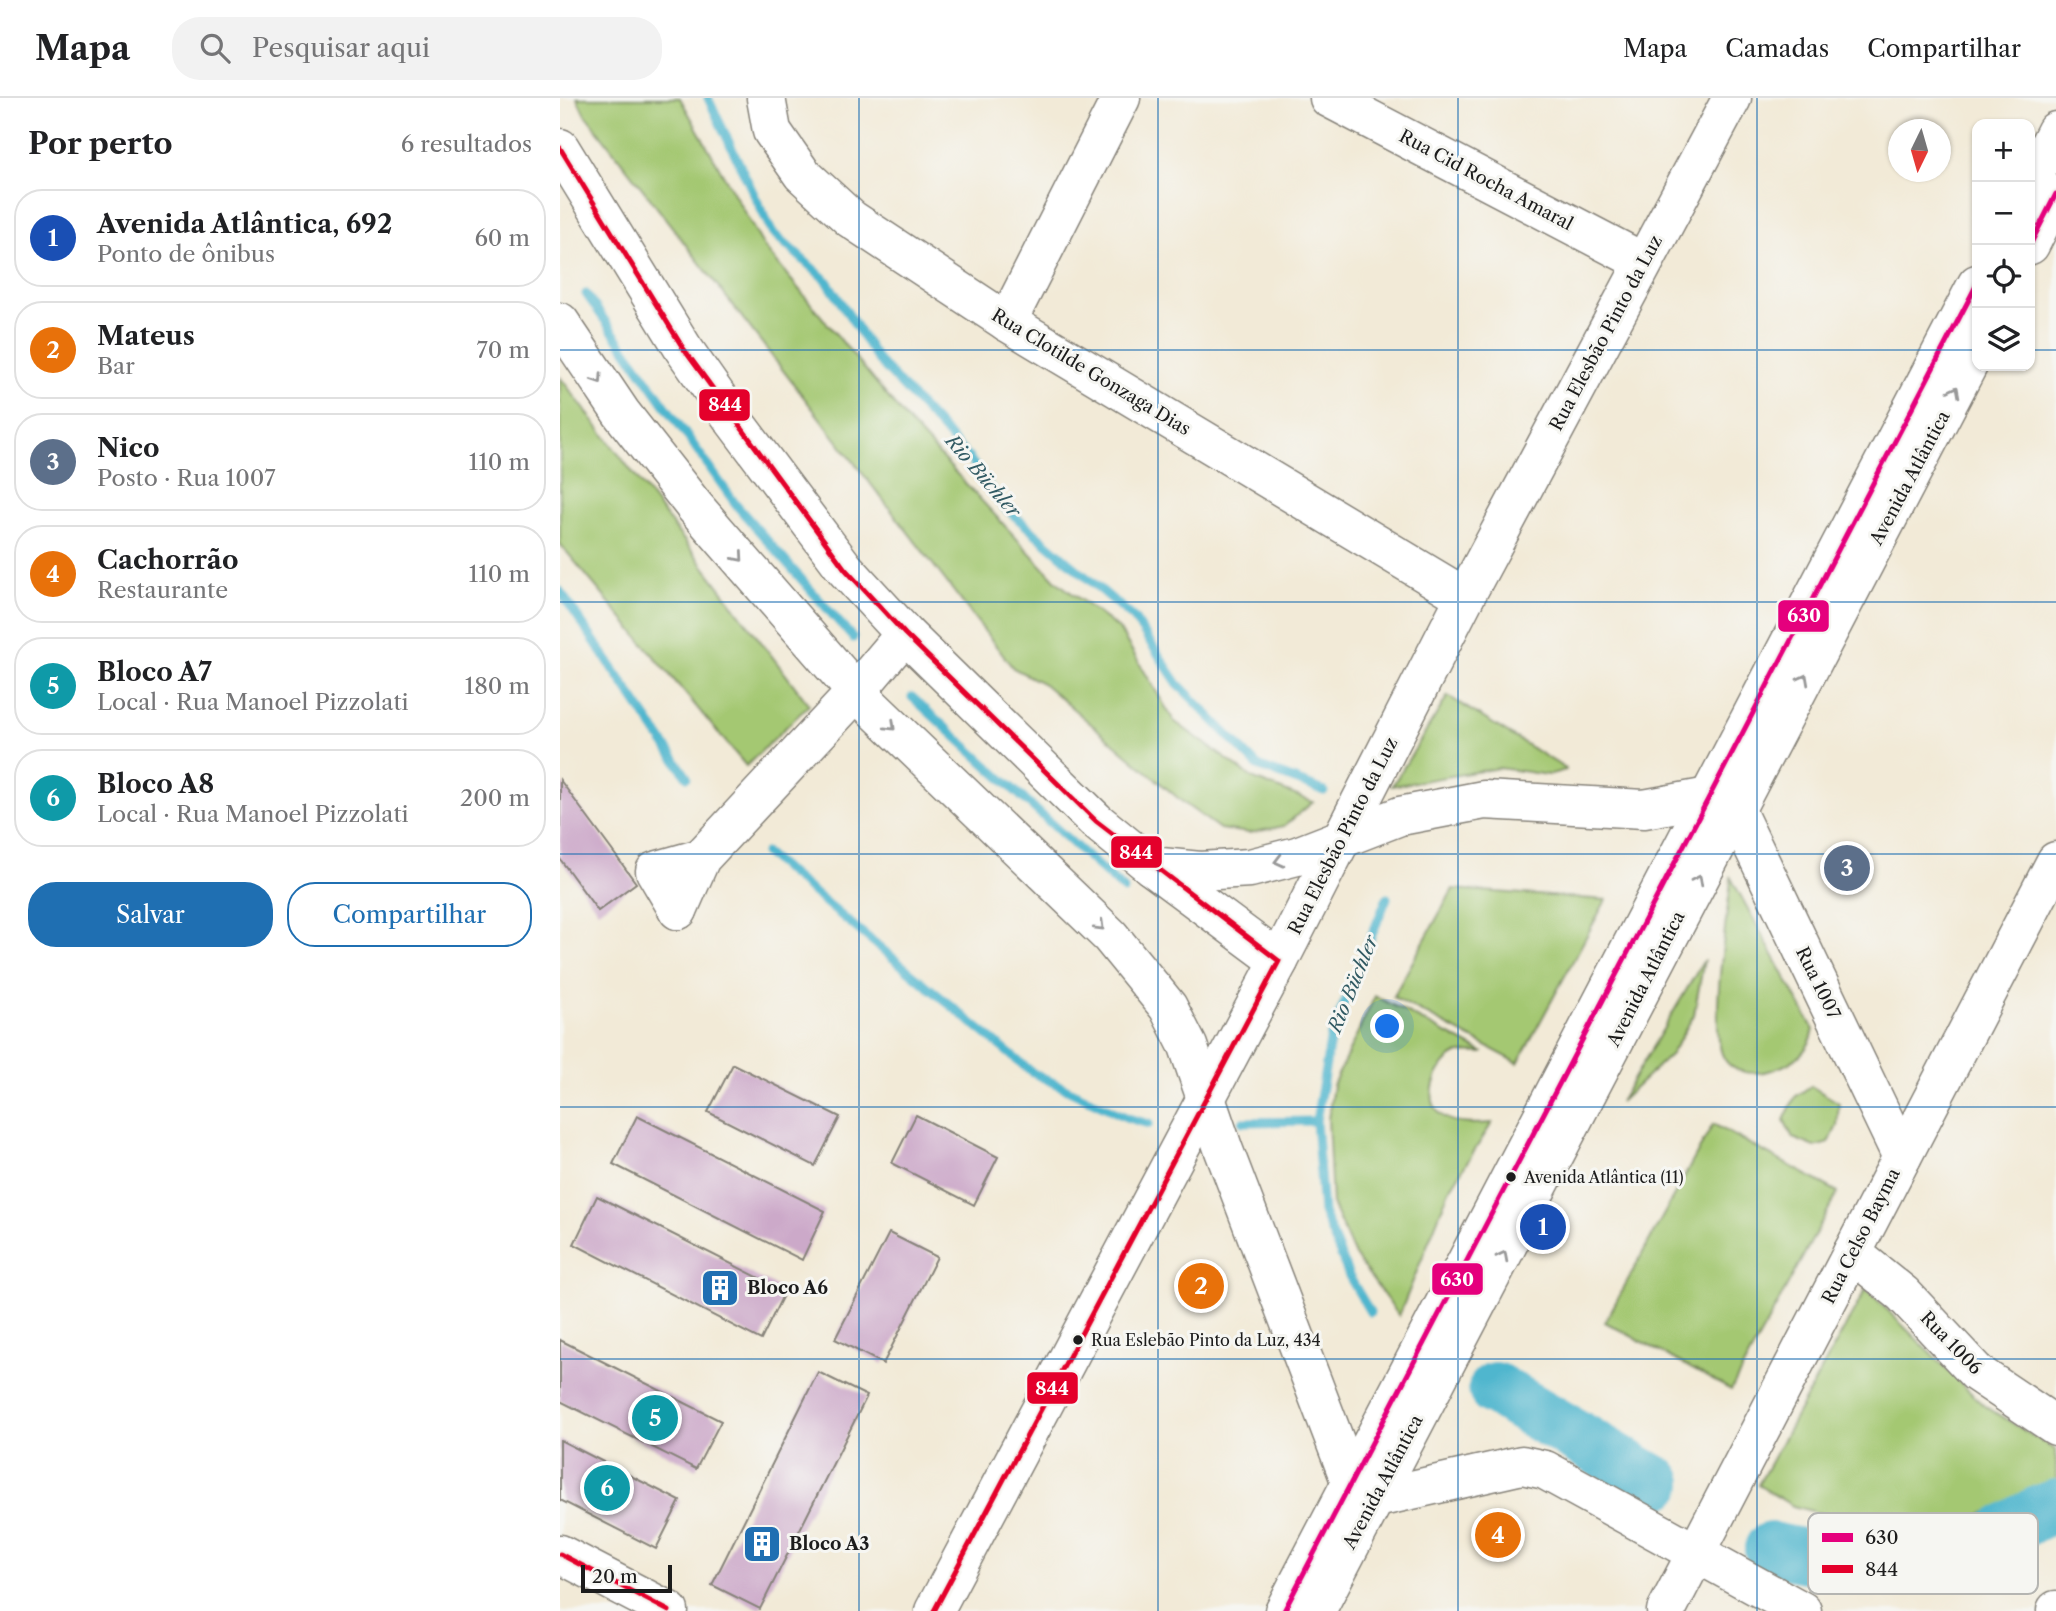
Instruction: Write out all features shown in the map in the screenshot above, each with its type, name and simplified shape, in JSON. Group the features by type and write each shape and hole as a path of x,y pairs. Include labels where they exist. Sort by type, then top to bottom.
{"street":[{"name":"Rua Clotilde Gonzaga Dias","path":"766,98 772,131 802,174 851,219 1007,322 1465,597"},
{"path":"1007,322 1121,98"},
{"name":"Rua Cid Rocha Amaral","path":"1329,98 1643,261"},
{"name":"Rua Elesbão Pinto da Luz","path":"934,1611 1279,961 1465,597 1732,98"},
{"path":"2035,172 2056,131"},
{"path":"560,148 683,348 845,569 905,634 1096,821 1151,866 1279,961"},
{"path":"2035,235 2056,194"},
{"name":"Avenida Atlântica","path":"1284,1611 1362,1491 1908,452 1972,296"},
{"path":"560,322 622,414 695,507 856,692 1110,936 1168,1007 1188,1046 1205,1099 1362,1491 1522,1465 1545,1470 1802,1611"},
{"name":"Avenida Atlântica","path":"1908,452 1972,356"},
{"path":"701,858 654,871 678,910 701,858 856,692 905,634"},
{"path":"1151,866 1200,871 1250,868 1297,856 1400,816 1484,800 1644,809 1722,803"},
{"name":"Rua 1007","path":"1722,803 1902,1157"},
{"name":"Rua Celso Bayma","path":"1666,1611 2056,861"},
{"name":"Rua 1006","path":"1852,1252 1903,1294 1977,1373 2056,1426"},
{"name":"Avenida Atlântica","path":"1316,1611 1362,1491"},
{"path":"560,1553 669,1611"}],"green space":[{"path":"577,98 680,98 764,247 906,419 1056,581 1119,629 1174,721 1254,779 1313,802 1284,826 1250,833 1220,829 1185,804 1044,684 1013,668 584,113"},
{"path":"560,377 809,705 746,766 560,544"},
{"path":"1448,696 1566,770 1548,775 1499,768 1392,786"},
{"path":"1731,878 1814,1030 1809,1044 1800,1055 1783,1066 1759,1073 1743,1072 1730,1065 1721,1051 1718,1035 1723,941"},
{"path":"1453,889 1606,900 1518,1063 1393,997"},
{"path":"1704,960 1694,1015 1671,1054 1620,1102"},
{"path":"1375,996 1484,1053 1460,1053 1449,1059 1434,1084 1433,1103 1437,1111 1450,1120 1468,1124 1492,1123 1449,1191 1399,1316 1355,1256 1332,1204 1328,1119 1333,1085"},
{"path":"1811,1086 1839,1103 1837,1126 1829,1143 1815,1147 1793,1138 1784,1120 1795,1097"},
{"path":"1713,1124 1838,1192 1731,1390 1605,1322"},
{"path":"1866,1289 1983,1405 2056,1450 2056,1488 1985,1513 1819,1513 1793,1506 1758,1485"}],"building":[{"path":"560,780 636,883 598,911 560,859"},
{"path":"733,1064 840,1117 815,1166 708,1112"},
{"path":"916,1115 998,1157 974,1205 892,1163"},
{"path":"637,1116 825,1211 802,1260 613,1164"},
{"path":"597,1196 785,1291 761,1340 574,1244"},
{"path":"889,1233 937,1257 883,1364 835,1339"},
{"path":"560,1340 721,1421 696,1469 560,1401"},
{"path":"818,1372 867,1396 760,1609 712,1585"},
{"path":"560,1440 680,1501 656,1549 560,1500"}],"waterway":[{"name":"Rio Büchler","path":"708,98 772,232 827,281 878,360 970,459 1003,506 1134,618 1178,684 1258,766 1324,791"},
{"path":"586,294 737,506 853,638"},
{"path":"560,591 687,777"},
{"path":"912,697 1124,890"},
{"path":"765,853 1033,1073 1128,1118 1149,1124"},
{"name":"Rio Büchler","path":"1370,1312 1349,1276 1323,1212 1316,1121 1331,1035 1387,898"},
{"path":"1243,1122 1316,1121"},
{"name":"Rio Büchler","path":"1495,1389 1656,1483"},
{"name":"Rio Büchler","path":"2038,1514 2056,1506"},
{"name":"Rio Büchler","path":"1771,1549 1808,1556"}],"transit line":[{"name":"844","path":"560,148 683,348 845,569 905,634 1096,821 1279,961 934,1611"},
{"name":"630","path":"2035,235 2056,194"},
{"name":"630","path":"1284,1611 1972,294"},
{"name":"844","path":"560,1554 669,1611"}],"place":[{"name":"Nico","path":"1847,868"},
{"name":"Avenida Atlântica (11)","path":"1511,1177"},
{"name":"Avenida Atlântica, 692","path":"1543,1227"},
{"name":"Mateus","path":"1201,1286"},
{"name":"Bloco A6","path":"720,1288"},
{"name":"Rua Eslebão Pinto da Luz, 434","path":"1078,1340"},
{"name":"Bloco A7","path":"655,1418"},
{"name":"Bloco A8","path":"607,1488"},
{"name":"Cachorrão","path":"1498,1535"},
{"name":"Bloco A3","path":"762,1544"}]}
